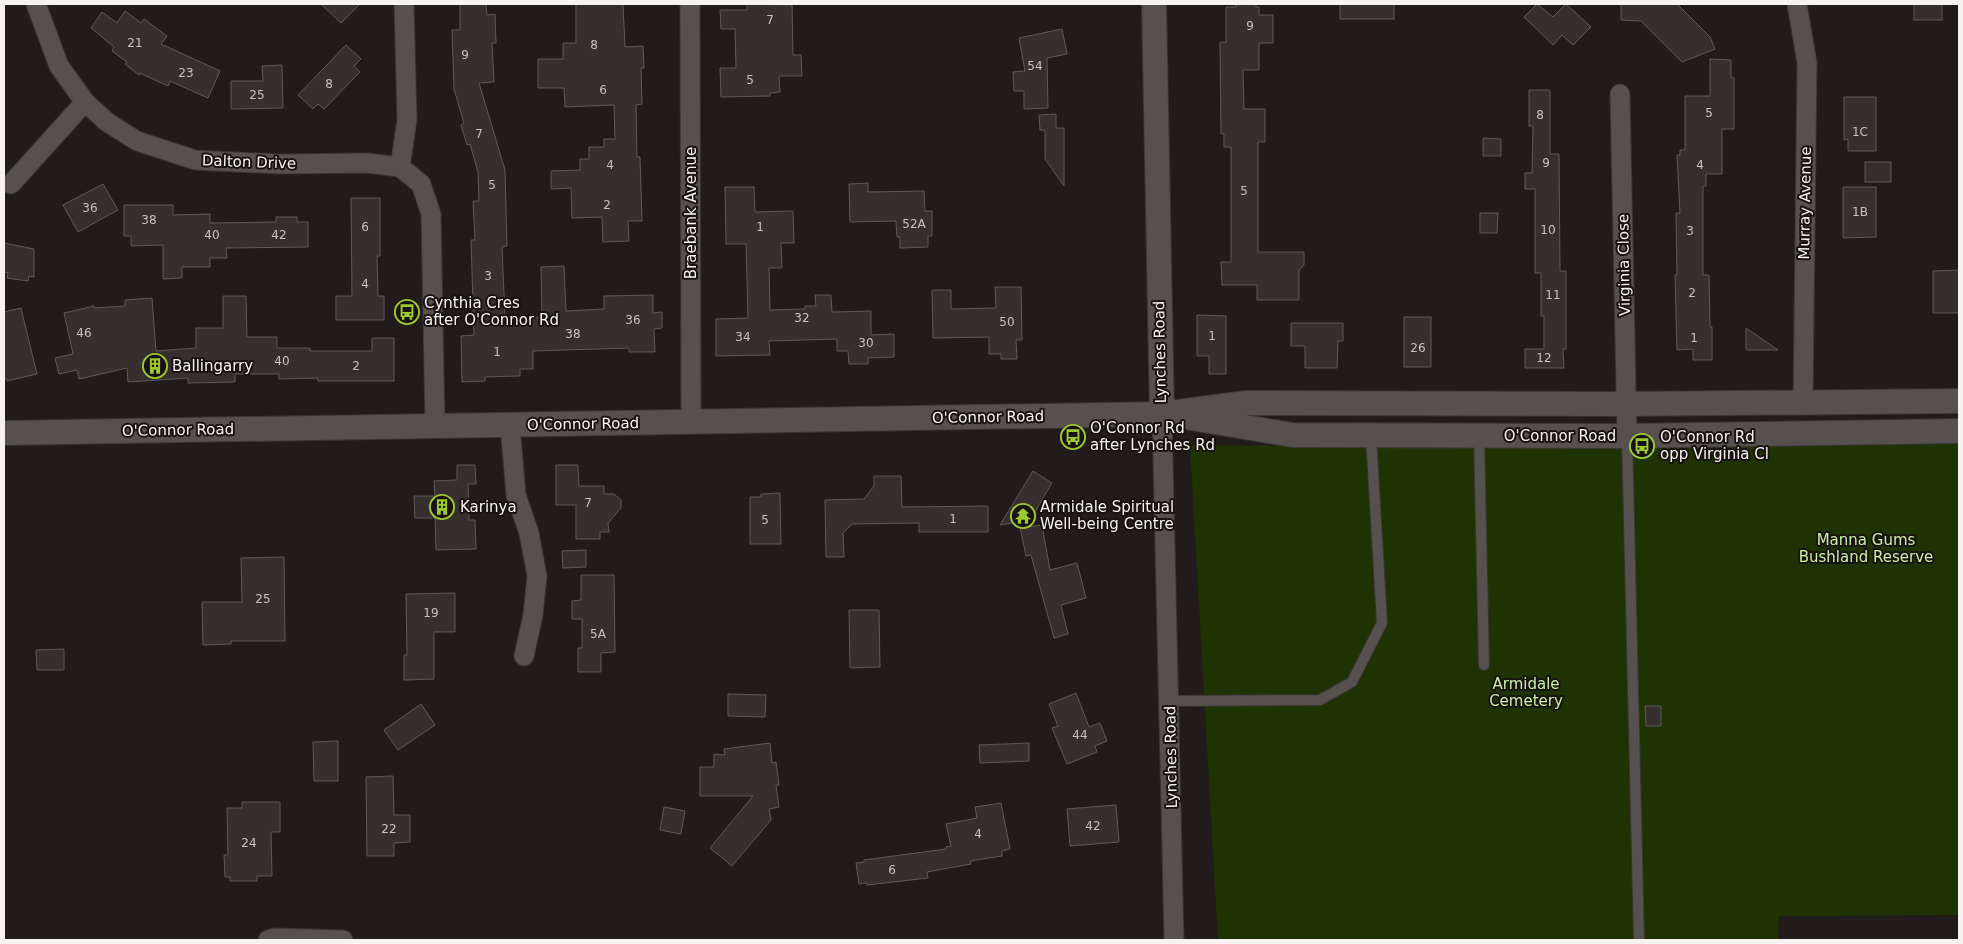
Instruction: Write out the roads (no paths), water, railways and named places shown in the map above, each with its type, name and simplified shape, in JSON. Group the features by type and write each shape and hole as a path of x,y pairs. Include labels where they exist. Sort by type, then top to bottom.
{"street":[{"name":"Dalton Drive","path":"36,4 59,66 85,102 107,122 137,142 195,160 279,164 367,163 400,167"},
{"path":"404,4 407,120 400,167 420,184 431,214 435,426"},
{"name":"Braebank Avenue","path":"690,4 692,422"},
{"name":"Lynches Road","path":"1154,4 1174,940"},
{"name":"Murray Avenue","path":"1797,4 1807,63 1802,403"},
{"name":"Virginia Close","path":"1620,94 1627,436"},
{"path":"11,184 85,102"},
{"name":"O'Connor Road","path":"4,433 1162,414 1246,403 1626,404 1959,401"},
{"name":"O'Connor Road","path":"1162,414 1292,435 1627,436 1959,431"},
{"path":"510,425 516,495 529,533 538,576 534,615 524,656"},
{"path":"268,940 274,938 343,940"}],"lane":[{"path":"1479,435 1484,665"},
{"path":"1170,701 1320,700 1352,682 1382,623 1371,436"},
{"path":"1627,436 1639,940"}],"place":[{"name":"Cynthia Cres after O'Connor Rd","path":"407,312"},
{"name":"Ballingarry","path":"155,366"},
{"name":"O'Connor Rd after Lynches Rd","path":"1073,437"},
{"name":"O'Connor Rd opp Virginia Cl","path":"1642,446"},
{"name":"Karinya","path":"442,507"},
{"name":"Armidale Spiritual Well-being Centre","path":"1023,516"}],"park label":[{"name":"Manna Gums Bushland Reserve","path":"1866,548"},
{"name":"Armidale Cemetery","path":"1526,692"}]}
